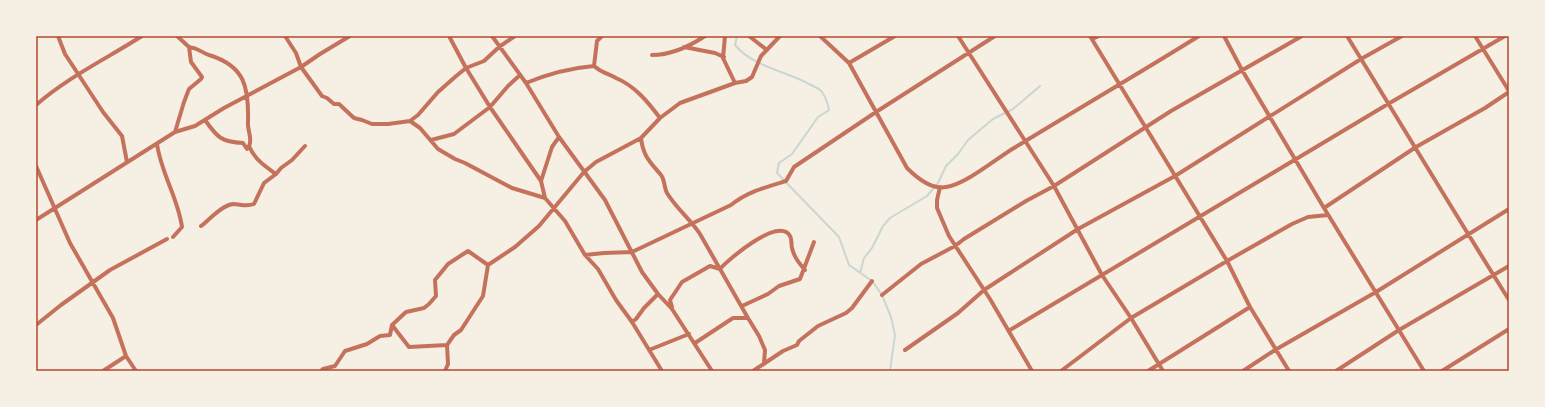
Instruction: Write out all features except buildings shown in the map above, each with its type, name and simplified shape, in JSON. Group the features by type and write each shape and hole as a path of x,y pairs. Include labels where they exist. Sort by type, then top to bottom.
{"street":[{"path":"58,36 65,54 103,112 122,136 127,162"},
{"path":"36,105 78,73 142,36"},
{"path":"177,36 189,47 197,48 206,54 219,57 231,65 240,75 248,95 247,124 251,143 249,146 253,155 259,162 276,174"},
{"path":"285,36 296,53 301,68 322,96 334,104 339,104 354,118 372,124 388,124 410,121 418,115 438,92 466,68 484,61 499,47 515,36"},
{"path":"36,220 54,208 70,200 175,132 195,126 224,108 301,68 320,54 350,36"},
{"path":"449,36 490,108 541,181 545,198 565,221 585,255 598,268 616,300 632,322 662,371"},
{"path":"492,36 526,83 559,137 605,200 642,272 690,334 712,371"},
{"path":"594,66 597,41 602,36"},
{"path":"652,55 660,55 684,47 705,36"},
{"path":"725,36 724,57 735,83"},
{"path":"749,36 767,50"},
{"path":"445,371 448,364 447,345 454,334 461,330 483,296 488,265 515,247 539,226 584,172 608,155 641,138 660,118 680,103 735,83 746,81 752,77 759,61 780,36"},
{"path":"820,36 849,63 907,168 916,177 934,187 947,188 974,175 1025,141 1199,36"},
{"path":"849,63 895,36"},
{"path":"958,36 1054,186 1102,275 1131,318 1163,371"},
{"path":"585,255 632,252 731,205 739,198 749,193 786,181 794,167 876,112 995,36"},
{"path":"1099,36 1091,38 1227,261 1250,307 1289,371"},
{"path":"1224,36 1242,70 1328,215 1424,371"},
{"path":"882,295 921,264 955,246 996,219 1054,186 1171,111 1302,36"},
{"path":"1347,36 1509,300"},
{"path":"905,350 958,313 984,290 1078,229 1175,176 1362,59 1402,36"},
{"path":"1324,208 1416,147 1485,108 1509,91 1475,36"},
{"path":"1010,330 1388,104 1505,36"},
{"path":"175,132 189,89 202,79 201,74 191,62 189,47"},
{"path":"684,47 715,53 724,57"},
{"path":"526,83 559,72 594,66 602,73 617,78 644,96 660,118"},
{"path":"431,140 454,134 490,108 508,86 520,75"},
{"path":"205,120 213,132 220,138 228,142 243,143 247,149"},
{"path":"410,121 431,140 438,150 512,188 545,198"},
{"path":"541,181 552,147 559,137"},
{"path":"641,138 642,150 654,169 662,177 666,191 677,207 693,223 742,306 765,350 764,363"},
{"path":"157,144 162,168 180,214 182,227 173,237"},
{"path":"201,226 210,220 216,212 232,204 242,206 254,204 264,183 292,160 305,146"},
{"path":"36,168 70,243 113,318 126,356 136,371"},
{"path":"940,187 937,208 955,246 1010,330 1032,371"},
{"path":"1243,371 1275,350 1376,292 1509,209"},
{"path":"1061,371 1131,318 1227,261 1292,224 1308,217 1328,215"},
{"path":"720,269 757,239 778,230 785,231 791,236 795,256 804,270"},
{"path":"36,325 60,304 110,270 167,239"},
{"path":"742,306 768,294 779,286 797,281 802,277 814,242"},
{"path":"321,371 323,369 335,366 345,351 367,344 380,336 390,334 392,325 406,312 424,308 429,304 436,296 435,280 448,264 468,251 488,265"},
{"path":"672,309 670,300 682,282 710,266 720,269"},
{"path":"1336,371 1399,330 1509,266"},
{"path":"753,371 790,347 797,345 799,341 818,326 852,308 872,281"},
{"path":"632,322 658,294"},
{"path":"1148,371 1250,307"},
{"path":"695,343 733,318 748,318"},
{"path":"392,325 409,348 447,345"},
{"path":"1442,371 1509,329"},
{"path":"649,350 690,334"},
{"path":"103,371 126,356"}],"waterway":[{"path":"737,36 735,45 751,59 760,64 800,79 820,90 826,99 829,110 818,117 792,154 779,163 777,173 839,237 849,265 872,281 882,295 891,317 895,335 890,371"},
{"path":"860,273 864,258 872,248 883,226 890,218 927,196 938,183 946,166 958,154 968,140 993,119 1013,109 1040,86"}]}
